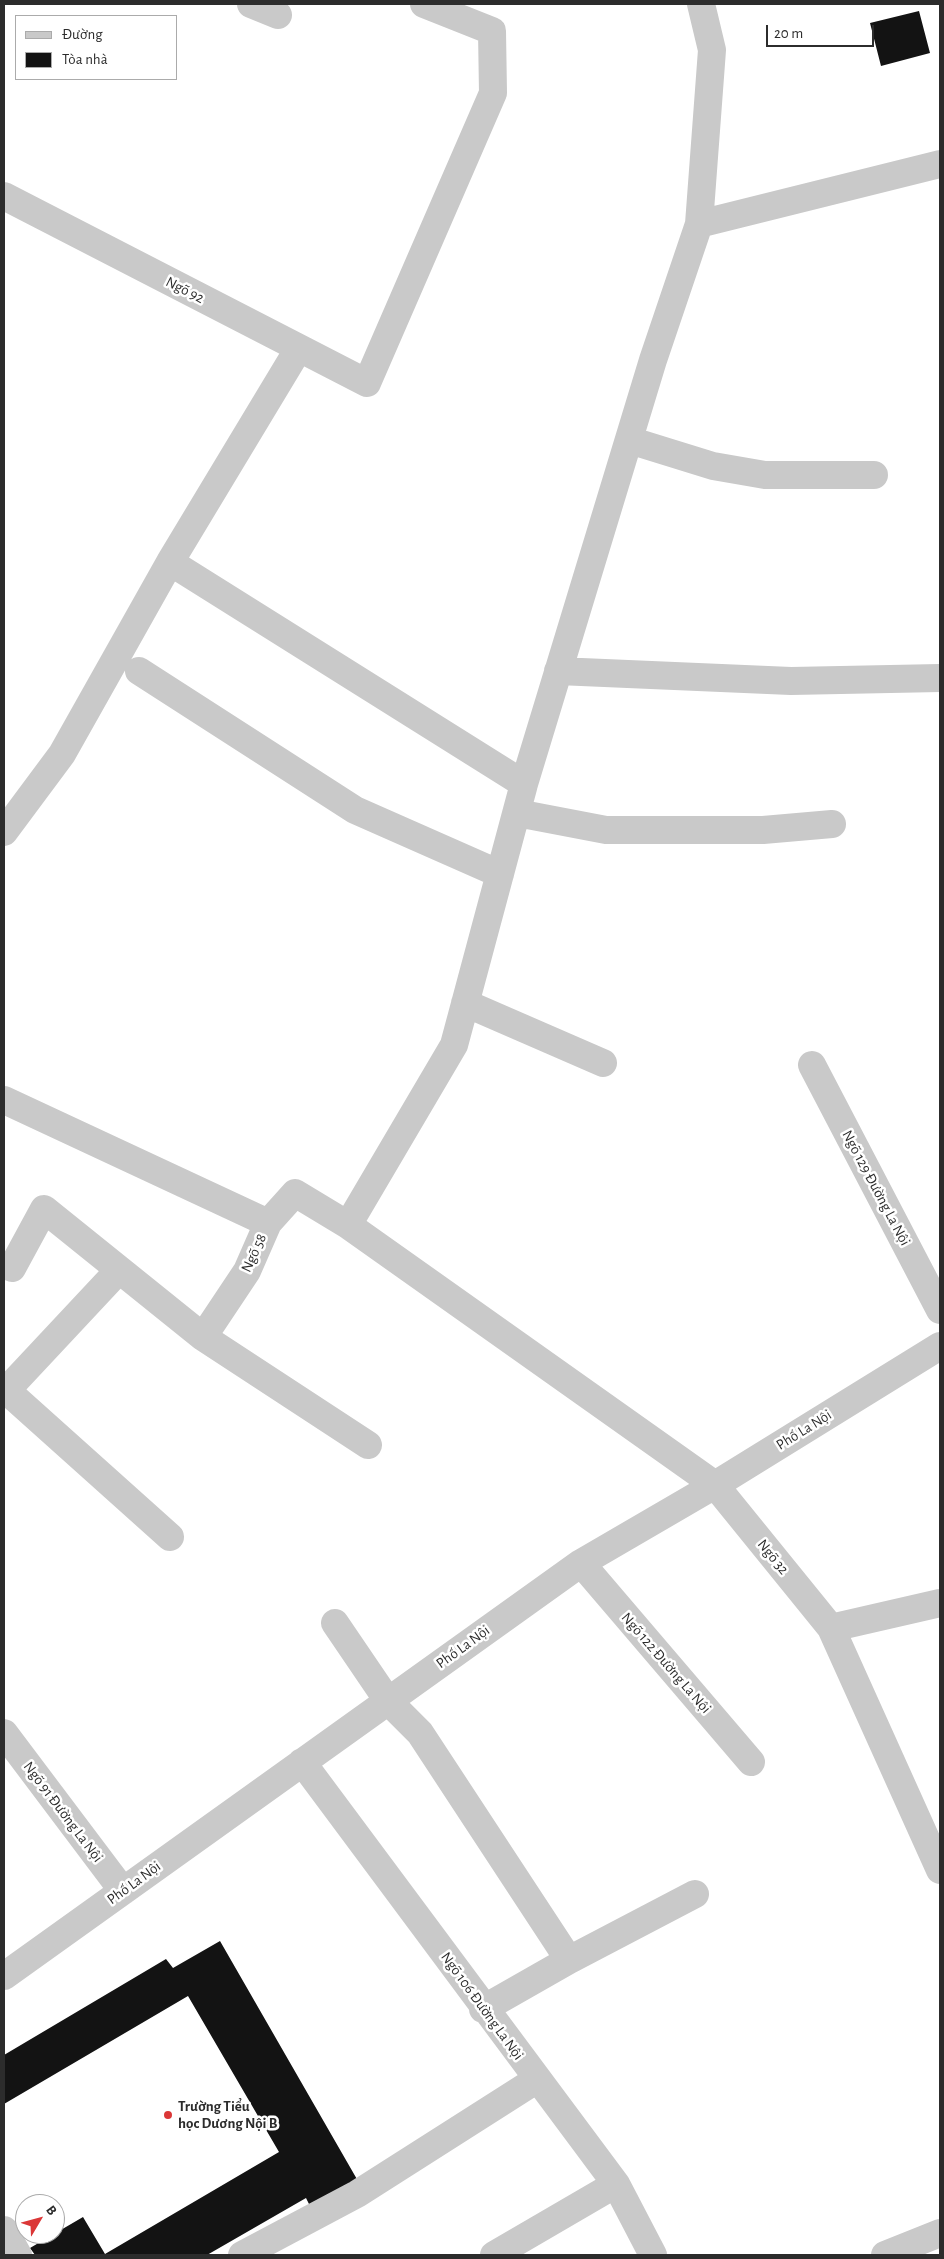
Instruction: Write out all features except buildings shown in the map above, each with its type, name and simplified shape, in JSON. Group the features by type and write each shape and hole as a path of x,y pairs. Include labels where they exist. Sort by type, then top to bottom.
{"street":[{"path":"251,4 278,15"},
{"name":"Ngõ 92","path":"4,196 367,383 493,93 492,31 424,4"},
{"path":"348,1225 454,1045 524,784 629,440 699,224 712,50 701,4"},
{"path":"699,224 940,164"},
{"path":"4,832 62,754 170,562 299,348"},
{"path":"629,440 713,466 765,475 874,476"},
{"path":"170,562 524,784"},
{"path":"139,671 355,810 500,874"},
{"path":"558,671 791,681 940,678"},
{"path":"516,813 606,830 763,830 832,824"},
{"path":"465,1003 603,1063"},
{"name":"Ngõ 129 Đường La Nội","path":"812,1065 940,1310"},
{"name":"Ngõ 58","path":"4,1100 268,1223 247,1271 203,1337"},
{"name":"Ngõ 32","path":"268,1223 295,1193 348,1225 715,1485 831,1628 940,1870"},
{"path":"12,1268 44,1209 203,1337 368,1445"},
{"path":"120,1270 5,1392 170,1537"},
{"name":"Phố La Nội","path":"4,1976 581,1563 715,1485 940,1346"},
{"name":"Ngõ 122 Đường La Nội","path":"581,1563 751,1762"},
{"path":"831,1628 940,1603"},
{"path":"336,1623 388,1701 420,1732 569,1960"},
{"name":"Ngõ 91 Đường La Nội","path":"4,1733 123,1891"},
{"name":"Ngõ 106 Đường La Nội","path":"302,1762 483,2009 616,2184 653,2255"},
{"path":"483,2009 569,1960 695,1894"},
{"path":"242,2255 356,2194 536,2080"},
{"path":"494,2255 616,2184"},
{"path":"4,2230 18,2255"},
{"path":"885,2255 940,2233"}],"place":[{"name":"Trường Tiểu học Dương Nội B","path":"168,2115"}]}
